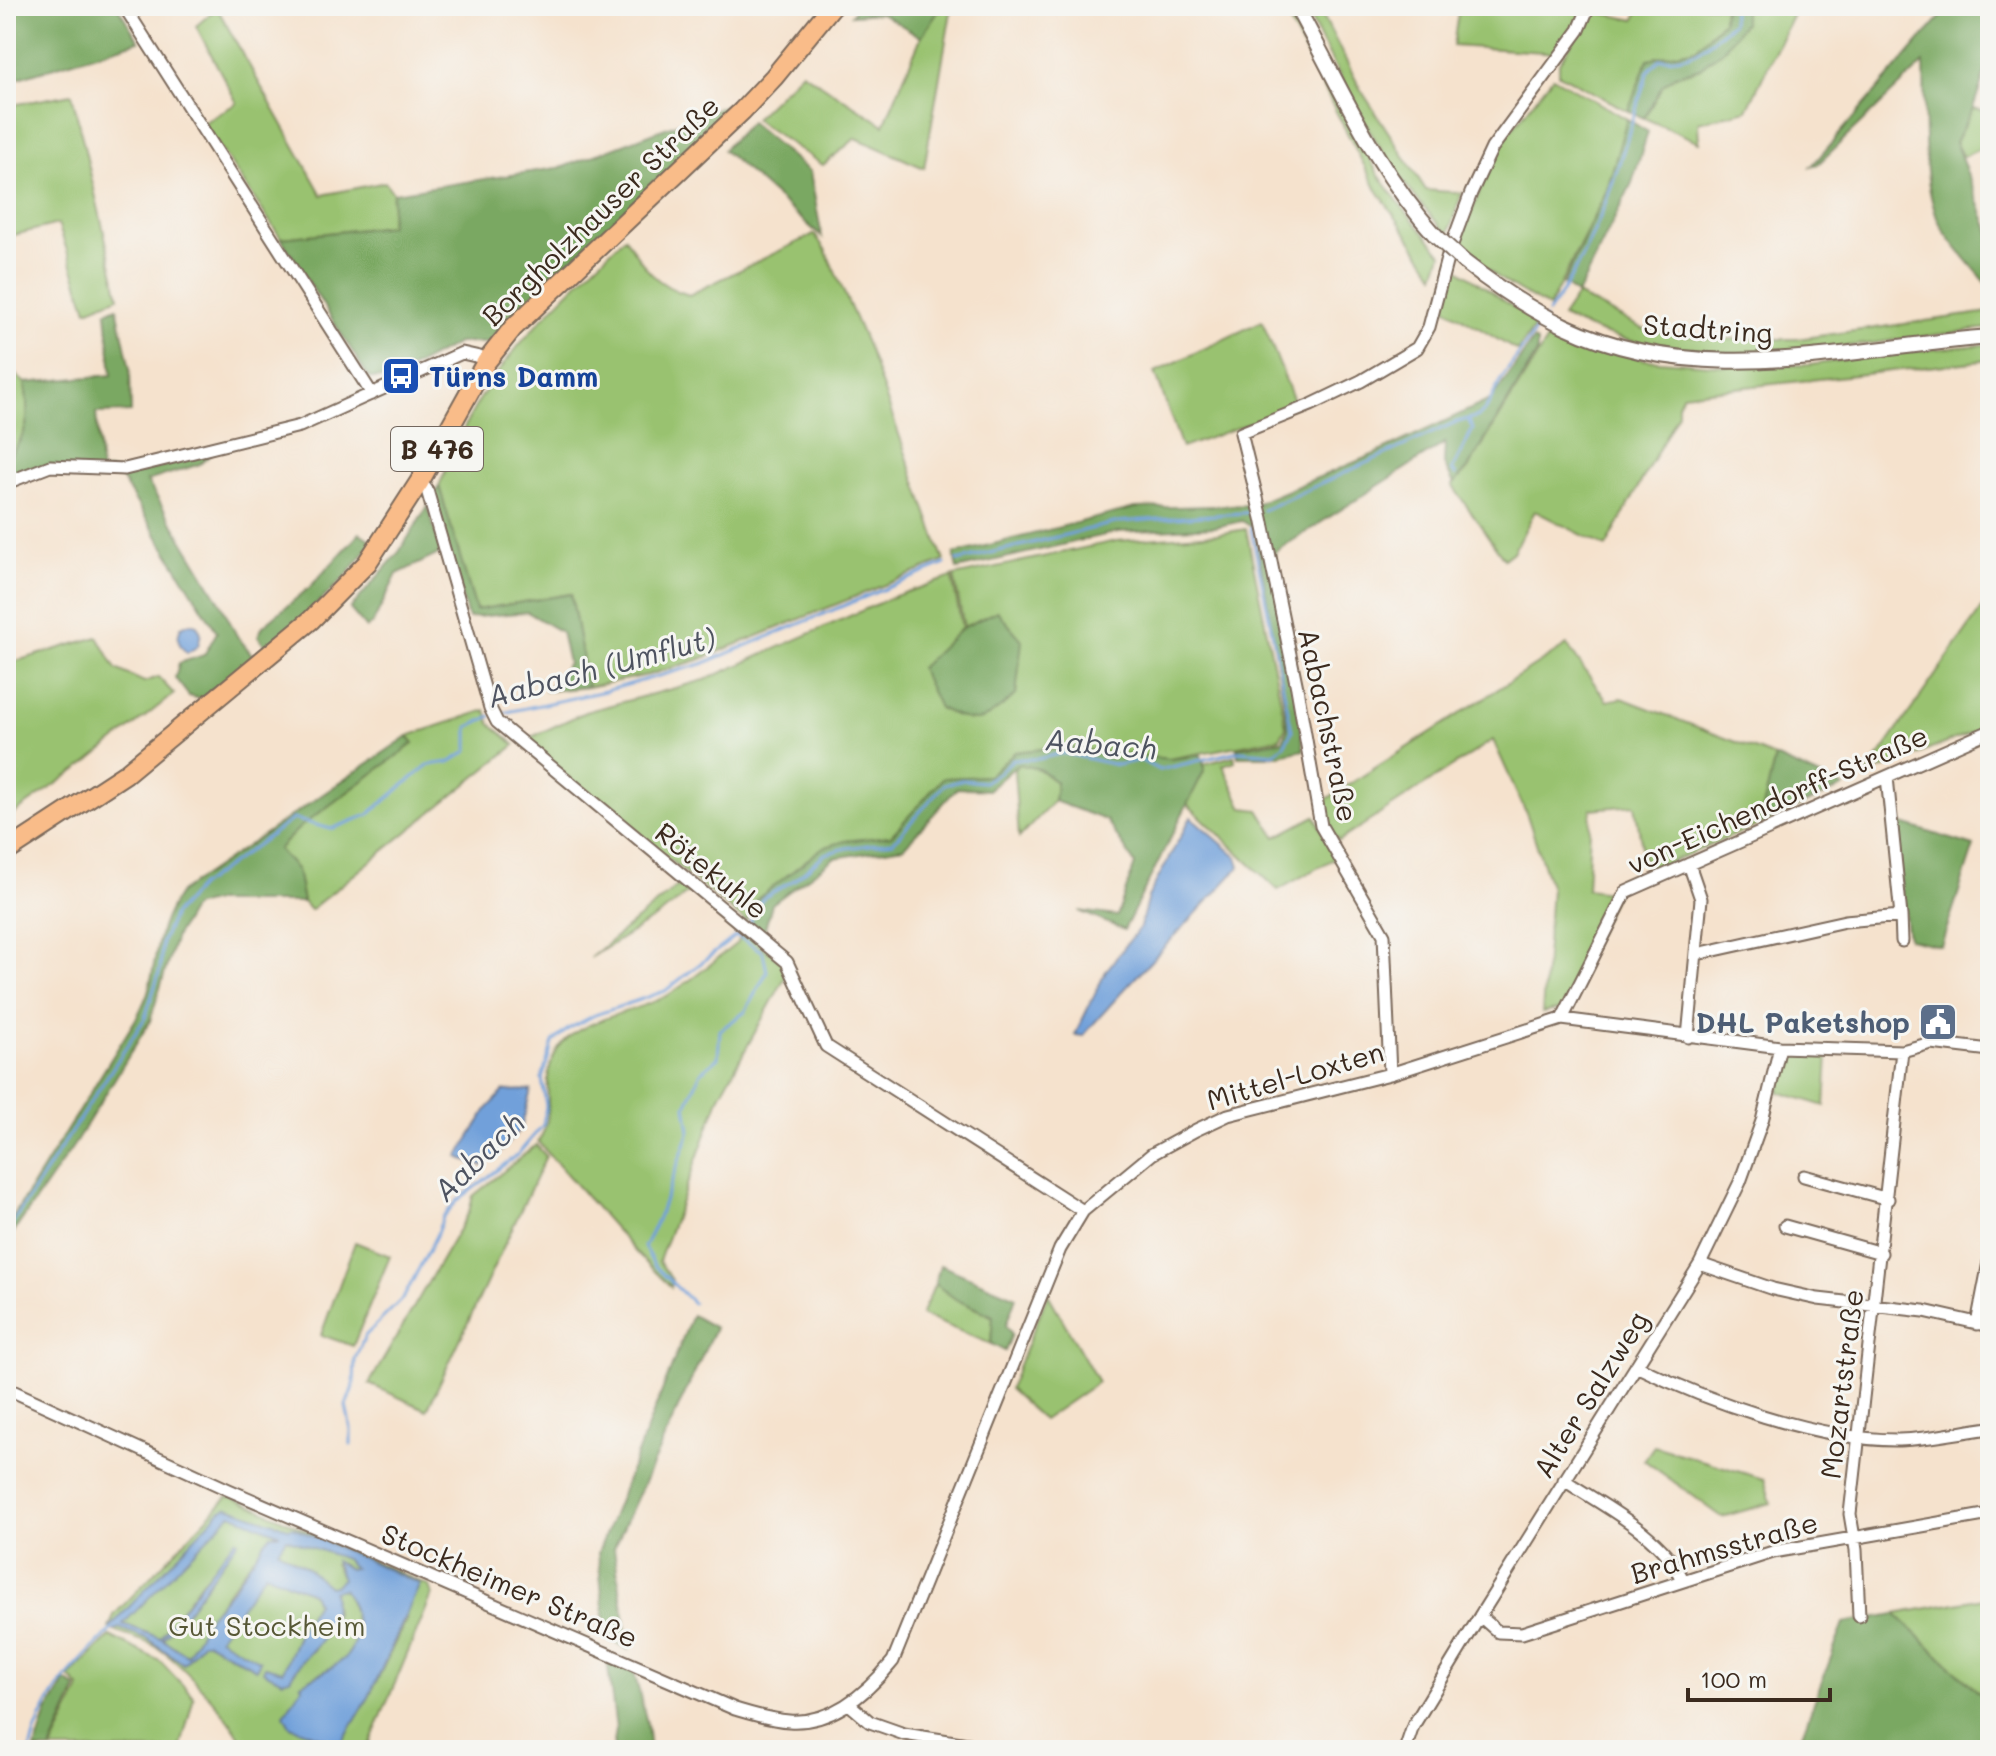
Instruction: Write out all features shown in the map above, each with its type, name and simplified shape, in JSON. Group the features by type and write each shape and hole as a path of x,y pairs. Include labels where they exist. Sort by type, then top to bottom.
{"main road":[{"name":"Borgholzhauser Straße","path":"6,852 125,774 311,620 367,563 420,481 486,362 513,328 742,111 832,6"}],"street":[{"path":"124,6 372,394"},
{"name":"Stadtring","path":"1296,6 1373,152 1394,186 1436,236 1463,261 1529,307 1567,327 1616,346 1648,353 1730,362 1774,361 1990,337"},
{"name":"Aabachstraße","path":"1390,1074 1384,935 1321,826 1260,505 1241,433 1336,393 1417,348 1429,327 1452,242 1492,148 1579,30 1589,6"},
{"path":"6,483 50,466 133,467 300,426 462,353 480,357 486,362"},
{"name":"Rötekuhle","path":"420,481 427,490 490,708 497,722 787,962 826,1046 1083,1211"},
{"name":"von-Eichendorff-Straße","path":"1562,1019 1626,892 1990,731"},
{"path":"1887,777 1902,941"},
{"path":"1688,1037 1701,899 1689,864"},
{"path":"1697,954 1845,921 1901,916"},
{"name":"Mittel-Loxten","path":"849,1704 872,1688 893,1661 1060,1249 1083,1211 1152,1154 1228,1115 1390,1074 1562,1019 1780,1047 1902,1051 1931,1043 1990,1050"},
{"name":"Alter Salzweg","path":"1405,1750 1413,1726 1700,1264 1745,1170 1767,1106 1780,1047"},
{"name":"Mozartstraße","path":"1859,1616 1850,1514 1888,1199 1902,1051"},
{"path":"1804,1176 1888,1199"},
{"name":"Mozartstraße","path":"1785,1226 1881,1253"},
{"path":"1977,1324 1990,1257"},
{"path":"1700,1264 1773,1289 1818,1299 1924,1311 1990,1326"},
{"path":"1636,1366 1680,1388 1830,1433 1899,1440 1990,1428"},
{"name":"Stockheimer Straße","path":"6,1388 229,1490 735,1709 792,1722 828,1714 849,1704"},
{"path":"1564,1480 1640,1530 1678,1568 1683,1580"},
{"name":"Brahmsstraße","path":"1480,1616 1498,1632 1522,1633 1773,1552 1990,1514"},
{"path":"849,1704 870,1722 904,1734 1006,1750"}],"green space":[{"path":"6,6 117,6 139,41 6,82"},
{"path":"858,6 942,6 921,37 881,13 851,15"},
{"path":"942,6 952,6 924,168 856,138 823,165 754,119 802,72 884,125 921,37"},
{"path":"1281,6 1288,6 1378,174 1442,254 1435,275 1377,190"},
{"path":"1304,6 1318,6 1361,90 1426,190 1462,193 1448,234 1403,182 1384,154"},
{"path":"1459,6 1581,6 1585,9 1558,53 1453,46"},
{"path":"1639,6 1724,6 1723,21 1696,49 1648,59 1628,111 1559,74 1559,63 1592,11 1635,20"},
{"path":"1724,6 1744,6 1744,23 1724,49 1700,68 1675,76 1663,85 1644,118 1628,111 1648,59 1696,49 1723,21"},
{"path":"1744,6 1797,6 1747,110 1698,122 1699,142 1644,118 1663,85 1675,76 1700,68 1744,23"},
{"path":"1942,6 1990,6 1990,57 1973,108 1955,142 1990,232 1990,288 1948,237 1935,213 1927,171 1924,63 1817,165 1811,167 1945,12"},
{"path":"217,8 322,195 385,182 393,193 390,226 281,238 203,123 237,103 196,26"},
{"path":"1553,77 1627,119 1607,190 1549,307 1501,280 1460,243 1496,149"},
{"path":"72,94 119,297 87,310 58,224 6,237 6,106"},
{"path":"731,103 736,104 706,136 506,319 489,343 458,343 391,379 369,378 281,238 390,226 393,193 563,167"},
{"path":"1973,108 1990,112 1990,144 1963,157 1955,142"},
{"path":"1627,119 1648,132 1632,183 1577,295 1563,284 1607,190"},
{"path":"750,122 810,172 822,237 723,150"},
{"path":"814,234 825,249 869,350 944,561 698,660 648,675 588,687 571,594 476,610 439,486 469,418 484,392 520,344 625,237 658,280 689,295"},
{"path":"1452,264 1537,324 1517,351 1439,304"},
{"path":"1577,295 1643,329 1713,339 1797,339 1990,312 1990,328 1828,348 1719,353 1666,348 1614,337 1562,317"},
{"path":"117,307 130,369 131,412 96,413 101,470 141,472 212,453 200,464 147,481 237,636 255,658 200,699 189,696 175,678 179,663 204,655 217,632 121,478 51,469 6,486 6,459 20,441 26,424 25,383 112,375 106,312"},
{"path":"1262,321 1296,406 1182,448 1155,372"},
{"path":"1553,330 1591,345 1647,360 1726,366 1810,365 1990,344 1990,360 1683,394 1678,413 1606,547 1535,511 1513,552 1504,559 1452,485 1468,469"},
{"path":"1533,340 1537,342 1537,353 1468,468 1454,484 1444,464 1445,443 1275,552 1304,750 1275,756 1238,756 1237,748 1283,740 1288,728 1255,529 1242,521 1215,527 1118,532 957,569 954,554 1135,508 1252,505 1377,453 1492,399"},
{"path":"6,341 10,370 25,383 27,415 20,441 6,459"},
{"path":"439,486 476,610 571,594 588,687 546,691 568,663 561,632 527,612 468,618 433,497"},
{"path":"428,506 441,553 397,574 373,623 366,628 350,609 399,552"},
{"path":"1246,529 1286,727 1280,738 1169,759 1058,747 1016,752 988,776 943,779 891,836 845,841 756,900 746,922 523,741 585,712 705,680 895,596 952,577 962,628 920,669 997,611 964,627 954,576 1116,541"},
{"path":"360,533 373,542 345,577 275,645 267,648 258,636 263,626 310,587"},
{"path":"1990,597 1990,725 1865,776"},
{"path":"997,611 1022,640 1016,695 980,720 964,718 939,708 920,668 962,628"},
{"path":"98,637 116,669 144,682 158,677 174,694 88,762 6,819 6,664"},
{"path":"1567,645 1607,701 1622,698 1775,757 1759,825 1646,872 1635,805 1591,809 1587,889 1616,893 1562,1009 1542,1013 1551,889 1527,815 1493,740 1339,841 1328,827 1322,802"},
{"path":"486,710 490,723 515,745 310,910 303,902 297,870 277,850 300,827 414,743 408,736"},
{"path":"408,736 414,743 300,827 278,849 297,870 303,902 211,902 193,907 176,936 150,1021 76,1142 6,1243 6,1228 137,1017 148,992 162,928 180,892"},
{"path":"1058,747 1170,759 1201,755 1205,769 1124,930 1079,911 1117,916 1135,864 1106,820 1054,801 1056,782 1039,769 1018,764 988,790 957,788 904,847 834,858 772,904 764,932 750,923 756,900 822,848 845,841 891,836 943,778 988,776 1015,752"},
{"path":"1234,756 1235,761 1223,765 1243,808 1259,810 1276,837 1315,816 1335,858 1278,890 1187,804 1205,769 1204,764"},
{"path":"1775,757 1843,787 1759,825"},
{"path":"1018,764 1039,769 1056,782 1054,801 1019,838 1014,770"},
{"path":"1893,821 1974,846 1941,946 1908,939"},
{"path":"684,881 690,888 688,893 661,914 590,958"},
{"path":"744,932 782,962 787,974 720,1096 659,1261 672,1280 671,1287 639,1256 538,1142 547,1119 550,1066 563,1042 575,1033 668,995 737,943"},
{"path":"1794,1054 1828,1056 1825,1106 1779,1092 1786,1060"},
{"path":"536,1145 546,1156 427,1410 369,1384 469,1212 473,1196"},
{"path":"355,1242 390,1256 353,1346 321,1335"},
{"path":"940,1265 1016,1297 1006,1325 1012,1334 1005,1351 991,1344 993,1316 957,1300 935,1284"},
{"path":"935,1284 957,1300 993,1317 991,1344 921,1315"},
{"path":"1048,1294 1098,1382 1043,1420 1009,1389"},
{"path":"692,1315 715,1328 614,1548 629,1650 606,1637 598,1553"},
{"path":"1654,1446 1764,1479 1771,1503 1722,1517 1644,1460"},
{"name":"Gut Stockheim","path":"227,1497 234,1497 429,1586 432,1595 367,1750 246,1750 220,1709 167,1655 156,1647 109,1628 114,1615","holes":["271,1534 279,1535 278,1550 306,1567 329,1587 343,1579 334,1564 340,1563 350,1569 354,1565 407,1618 369,1697 341,1744 291,1726 284,1715 303,1687 301,1684 342,1661 353,1646 356,1626 343,1589 333,1590 335,1614 316,1647 282,1681 266,1666 283,1672 303,1624 316,1603 312,1593 264,1572 219,1638 259,1661 256,1669 207,1642 202,1642 184,1664 146,1638 119,1627 123,1624 160,1638 201,1582 238,1541 180,1621 162,1639 187,1655 210,1616"]},
{"path":"1990,1597 1990,1703 1895,1614"},
{"path":"1895,1614 1990,1703 1990,1750 1796,1750 1844,1623"},
{"path":"110,1636 160,1661 194,1697 180,1750 51,1750 80,1688 69,1677"},
{"path":"607,1660 634,1672 647,1723 650,1750 613,1750 616,1729"},
{"path":"66,1681 77,1688 50,1750 35,1750 47,1712"}],"water":[{"path":"190,623 197,625 201,633 198,646 187,653 178,638 181,627"},
{"path":"1191,817 1237,857 1240,866 1083,1036 1075,1035 1106,971 1140,927 1148,897"},
{"path":"531,1090 521,1128 503,1149 482,1166 458,1157 487,1109 504,1091"},
{"path":"228,1507 288,1528 293,1527 420,1584 369,1697 341,1744 290,1726 284,1715 301,1684 337,1664 351,1649 356,1623 352,1605 343,1589 333,1591 333,1608 327,1632 290,1679 282,1681 263,1671 265,1666 283,1671 303,1624 316,1603 312,1593 265,1573 219,1638 260,1661 256,1669 207,1642 202,1642 184,1664 146,1638 119,1628 114,1631 110,1627 221,1510","holes":["231,1514 280,1534 271,1534 265,1541 232,1590 210,1615 187,1655 162,1639 180,1621 238,1541 235,1539 160,1638 123,1624","286,1538 345,1559 354,1568 349,1569 335,1561 342,1579 329,1587 306,1567 278,1550"]}],"waterway":[{"name":"Aabach (Umflut)","path":"1548,313 1567,284 1597,225 1648,71 1660,59 1683,57 1707,44 1732,23 1733,6"},
{"name":"Aabach (Umflut)","path":"1263,510 1454,423 1479,416 1544,319"},
{"path":"1456,475 1452,470 1473,429 1468,419"},
{"name":"Aabach (Umflut)","path":"957,561 1119,522 1256,512"},
{"name":"Aabach","path":"750,923 763,898 794,880 825,854 893,842 944,785 962,780 984,782 1013,759 1038,759 1063,753 1117,765 1140,760 1159,770 1239,751 1274,754 1292,731 1251,528"},
{"name":"Aabach (Umflut)","path":"498,714 605,691 702,664 945,564"},
{"name":"Aabach (Umflut)","path":"6,1233 145,1018 160,970 162,942 174,914 200,886 293,819 331,829 368,815 428,765 450,762 468,751 468,727 491,716"},
{"name":"Aabach","path":"351,1445 346,1406 354,1384 355,1359 365,1336 404,1297 443,1217 458,1200 518,1154 543,1125 546,1106 542,1078 553,1042 568,1029 595,1015 665,991 741,932"},
{"path":"693,1303 654,1265 644,1247 657,1221 690,1131 686,1106 701,1072 718,1058 720,1030 745,1012 767,972 763,952 737,936"},
{"name":"Aabach","path":"30,1750 43,1712 62,1682 114,1627"}],"place":[{"name":"Türns Damm","path":"401,376"},
{"name":"DHL Paketshop","path":"1938,1022"}]}
